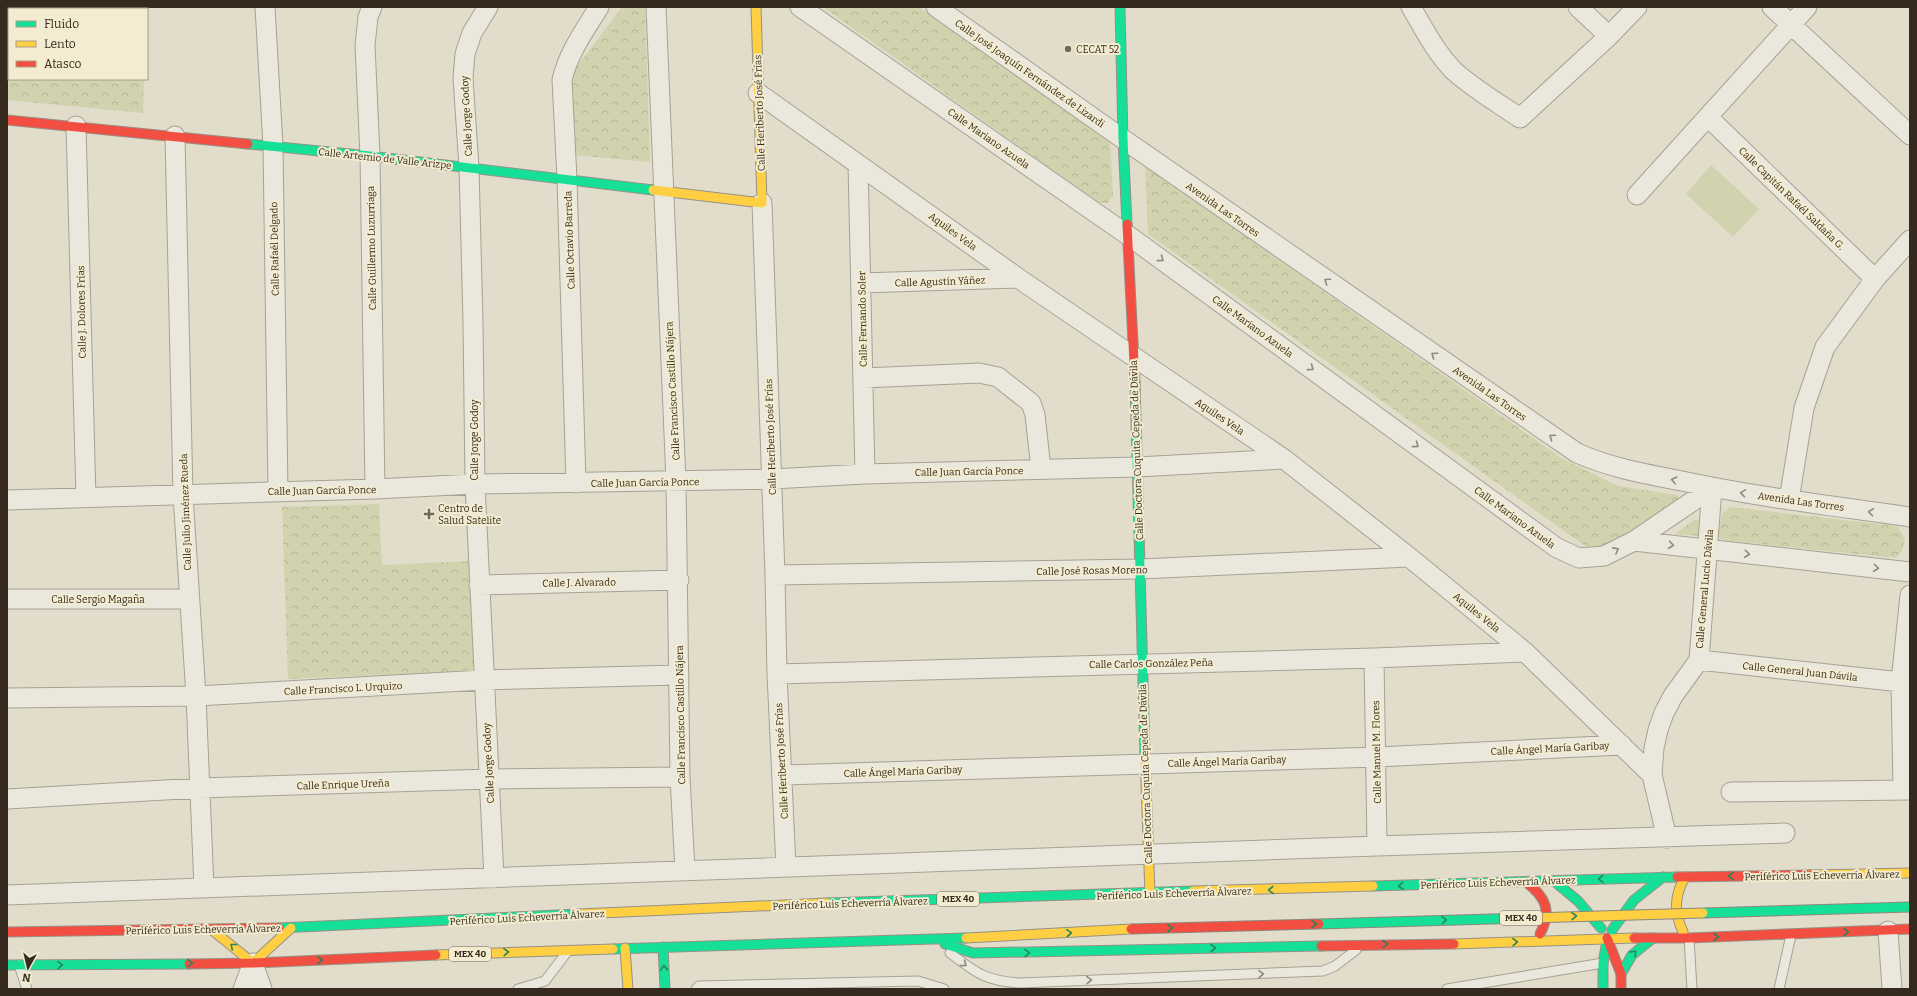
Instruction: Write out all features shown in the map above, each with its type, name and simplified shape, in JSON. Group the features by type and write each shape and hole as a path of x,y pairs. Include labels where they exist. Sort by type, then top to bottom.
{"main road":[{"name":"Calle Heriberto José Frías","path":"756,7 762,203"},
{"name":"Calle Doctora Cuquita Cepeda de Dávila","path":"1120,7 1123,139 1134,357 1141,663 1150,894"},
{"name":"Calle Artemio de Valle Arizpe","path":"7,120 370,156 762,203"},
{"name":"Periférico Luis Echeverría Álvarez","path":"7,932 291,928 780,904 1150,894 1684,876 1910,873"},
{"path":"1684,876 1677,891 1675,908 1679,924 1689,938"},
{"path":"1603,989 1603,963 1607,938 1631,901 1640,892 1663,877"},
{"path":"1554,880 1589,912 1607,938 1620,974 1621,989"},
{"path":"1526,882 1538,890 1544,899 1546,911 1546,922 1536,942"},
{"name":"MEX 40","path":"7,965 253,962 625,948 933,940 1131,929 1910,906"},
{"path":"212,930 253,962 291,928"},
{"path":"933,940 973,953 1536,942 1607,938 1689,938 1791,935 1910,929"},
{"path":"1620,974 1632,955 1653,938"},
{"path":"663,947 665,989"},
{"path":"625,948 628,989"}],"street":[{"name":"Calle Rafaél Delgado","path":"265,7 272,146 278,491"},
{"name":"Calle Guillermo Luzurriaga","path":"372,7 368,17 365,45 370,156 375,489"},
{"name":"Calle Jorge Godoy","path":"488,7 472,33 465,54 463,78 469,167 473,322 474,484 494,878"},
{"name":"Calle Octavio Barreda","path":"576,483 567,179 562,80 565,66 571,53 599,7"},
{"name":"Calle Francisco Castillo Nájera","path":"656,7 676,482 679,580 680,777 685,871"},
{"name":"Calle Mariano Azuela","path":"800,7 1129,236 1557,548 1579,558 1604,556 1634,541 1712,488"},
{"name":"Calle José Joaquín Fernández de Lizardi","path":"936,7 1123,139"},
{"path":"1411,7 1437,50 1454,71 1483,94 1520,118 1609,36 1637,7"},
{"path":"1578,7 1609,36"},
{"path":"1772,7 1910,135"},
{"path":"1637,195 1807,7"},
{"name":"Aquiles Vela","path":"758,93 1018,278 1284,459 1409,557 1525,652 1652,775"},
{"name":"Calle Capitán Rafaél Saldaña G.","path":"1708,117 1876,279"},
{"name":"Calle J. Dolores Frías","path":"76,126 86,498"},
{"name":"Calle Julio Jiménez Rueda","path":"175,136 183,495 188,599 196,696 204,888"},
{"name":"Avenida Las Torres","path":"1123,139 1577,453 1597,462 1623,469 1712,488 1910,517"},
{"name":"Calle Fernando Soler","path":"858,164 865,474"},
{"name":"Calle Heriberto José Frías","path":"762,203 772,479 777,674 783,775 786,867"},
{"path":"1789,500 1804,408 1825,348 1876,279 1910,240"},
{"name":"Calle Agustín Yáñez","path":"861,284 1018,278"},
{"path":"863,378 979,373 998,377 1026,397 1033,408 1041,469"},
{"name":"Calle Juan García Ponce","path":"7,500 375,489 474,484 676,482 772,479 865,474 1137,467 1284,459"},
{"name":"Calle General Lucio Dávila","path":"1652,775 1657,736 1664,713 1673,696 1699,660 1712,488"},
{"path":"1634,541 1910,572"},
{"name":"Calle José Rosas Moreno","path":"775,575 1140,569 1409,557"},
{"name":"Calle J. Alvarado","path":"479,585 679,580"},
{"path":"1731,792 1907,790 1901,682 1910,596"},
{"name":"Calle Sergio Magaña","path":"7,599 188,599"},
{"name":"Calle Carlos González Peña","path":"777,674 1141,663 1374,658 1525,652"},
{"name":"Calle Manuel M. Flores","path":"1374,658 1377,846"},
{"name":"Calle General Juan Dávila","path":"1699,660 1901,682"},
{"name":"Calle Francisco L. Urquizo","path":"7,698 196,696 483,680 679,675"},
{"name":"Calle Ángel María Garibay","path":"783,775 1376,757 1622,745"},
{"path":"1652,775 1666,838"},
{"name":"Calle Enrique Ureña","path":"7,799 200,788 489,779 680,777"},
{"path":"7,895 1377,846 1666,838 1785,833"},
{"path":"1888,931 1892,989"},
{"path":"242,989 253,962"},
{"path":"253,962 262,989"}],"lane":[{"path":"1779,989 1791,935"},
{"path":"1689,938 1692,989"},
{"path":"933,940 983,976 1000,981 1020,983 1323,971 1335,966 1362,945"},
{"path":"518,989 530,987 545,981 569,950"},
{"path":"1447,989 1603,963"},
{"path":"19,965 27,989"},
{"path":"696,989 699,986 918,982 944,989"}],"green space":[{"path":"20,7 148,7 148,8"},
{"path":"622,7 645,7 650,162 573,155 572,73"},
{"path":"823,7 919,7 1110,141 1113,195 1108,203 1099,203"},
{"path":"8,26 8,80 144,80 143,113 7,100"},
{"path":"1711,165 1759,209 1733,237 1686,194"},
{"path":"1145,166 1563,459 1618,486 1678,495 1679,503 1602,552 1588,548 1148,234"},
{"path":"379,504 382,565 472,561 475,671 288,679 282,507"},
{"path":"1731,507 1897,526 1905,539 1902,551 1896,558 1723,540 1718,537 1722,514"},
{"path":"1694,520 1701,520 1700,536 1675,534"}],"traffic: fast":[{"path":"1120,7 1123,139 1127,224"},
{"path":"248,144 370,156 653,190"},
{"path":"1135,382 1145,756"},
{"path":"1612,930 1634,900 1663,877"},
{"path":"1373,886 1677,877"},
{"path":"1554,881 1578,901 1601,928"},
{"path":"827,903 1193,891"},
{"path":"1703,913 1910,907"},
{"path":"279,928 579,914"},
{"path":"1319,924 1530,918"},
{"path":"613,949 966,938"},
{"path":"1621,974 1632,955 1653,938"},
{"path":"1603,989 1603,963 1607,941"},
{"path":"945,944 973,953 1321,946"},
{"path":"663,947 665,989"},
{"path":"7,965 189,964"}],"traffic: slow":[{"path":"653,190 762,203 756,7"},
{"path":"1145,756 1150,894"},
{"path":"1810,875 1910,873"},
{"path":"1683,932 1678,918 1676,904 1681,884 1685,877"},
{"path":"1193,891 1373,886"},
{"path":"579,914 827,903"},
{"path":"1530,918 1703,913"},
{"path":"212,930 253,963 291,928"},
{"path":"966,938 1131,929"},
{"path":"1454,944 1634,938"},
{"path":"625,948 628,989"},
{"path":"436,955 613,949"}],"traffic: jam":[{"path":"7,120 248,144"},
{"path":"1127,224 1135,382"},
{"path":"1677,877 1810,875"},
{"path":"1526,882 1538,893 1545,905 1546,918 1540,934"},
{"path":"1131,929 1319,924"},
{"path":"7,932 279,928"},
{"path":"1634,938 1689,938 1910,929"},
{"path":"1607,938 1621,974 1621,989"},
{"path":"1321,946 1454,944"},
{"path":"189,964 253,963 436,955"}],"place":[{"name":"CECAT 52","path":"1068,49"},
{"name":"Centro de Salud Satelite","path":"429,514"}]}
